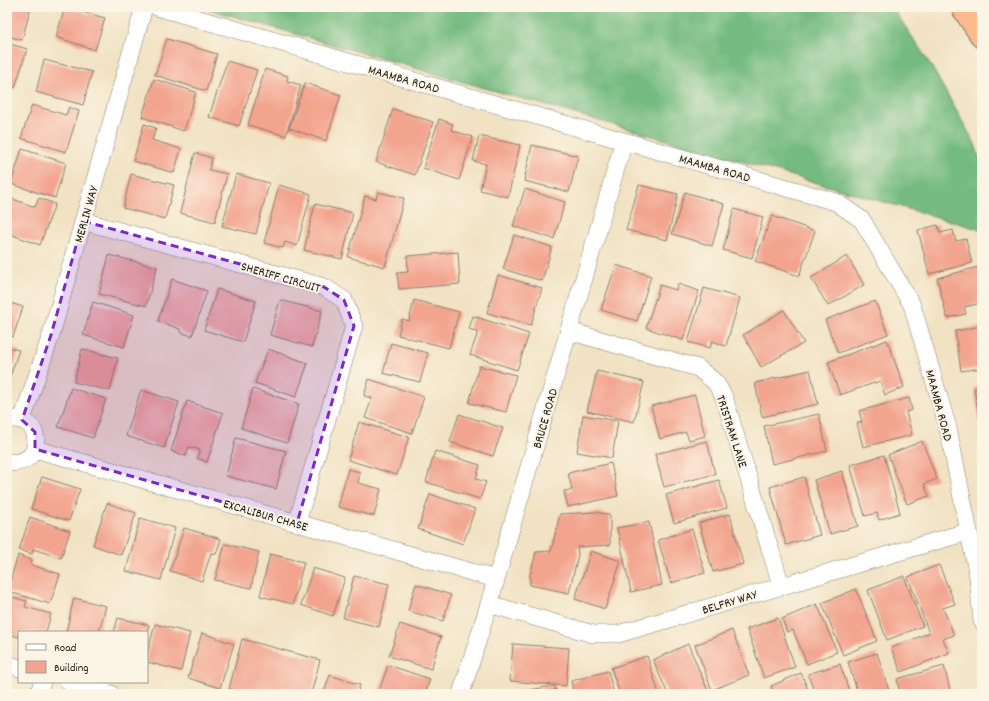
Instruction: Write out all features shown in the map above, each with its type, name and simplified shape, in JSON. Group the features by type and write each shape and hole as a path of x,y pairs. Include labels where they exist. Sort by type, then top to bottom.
{"highway":[{"path":"962,7 982,37"}],"street":[{"name":"MERLIN WAY","path":"14,420 51,335 144,7"},
{"name":"MAAMBA ROAD","path":"157,7 836,202 862,220 912,305 948,428 978,577 982,622"},
{"name":"BRUCE ROAD","path":"461,694 489,604 624,141"},
{"name":"SHERIFF CIRCUIT","path":"83,221 324,287 344,300 354,326 297,523"},
{"name":"TRISTRAM LANE","path":"569,331 698,368 716,382 724,397 780,585"},
{"path":"7,462 15,463 23,461 30,456 35,449 35,432 29,424 14,420"},
{"name":"EXCALIBUR CHASE","path":"35,449 496,579"},
{"name":"BELFRY WAY","path":"489,604 593,634 618,634 780,585 968,532"},
{"path":"7,664 18,668"},
{"path":"38,694 42,683"},
{"path":"72,683 111,694"}],"highlighted area":[{"path":"83,221 324,287 344,300 351,314 354,326 297,523 35,449 35,432 22,420 51,335"}],"green space":[{"path":"201,7 892,7 930,64 974,142 982,165 982,230"}],"building":[{"path":"7,7 31,7 22,40 7,36"},
{"path":"65,7 105,18 95,50 56,37"},
{"path":"167,39 217,54 206,91 155,75"},
{"path":"7,43 27,49 15,88 7,85"},
{"path":"44,60 92,72 83,105 36,92"},
{"path":"227,61 257,70 239,126 209,117"},
{"path":"265,69 288,76 287,81 301,85 286,136 248,125"},
{"path":"154,79 196,92 184,131 142,117"},
{"path":"305,83 341,95 326,141 289,128"},
{"path":"32,105 66,115 69,107 79,111 66,152 21,138"},
{"path":"393,109 433,122 415,175 376,162"},
{"path":"439,119 453,124 451,130 473,137 459,180 423,168"},
{"path":"144,124 156,128 152,140 181,149 174,173 133,161"},
{"path":"479,136 520,145 508,197 480,190 486,164 473,161"},
{"path":"532,145 578,156 569,192 524,181"},
{"path":"22,149 66,163 55,198 11,184"},
{"path":"195,153 212,158 209,170 227,174 215,222 180,213"},
{"path":"131,174 174,185 165,219 123,208"},
{"path":"236,174 269,183 256,234 222,226"},
{"path":"279,185 311,194 297,246 285,242 283,248 264,243"},
{"path":"639,185 678,194 667,240 626,230"},
{"path":"525,189 565,202 554,239 513,226"},
{"path":"378,192 404,198 385,267 348,257 365,196 376,199"},
{"path":"685,192 724,204 712,246 672,234"},
{"path":"10,198 35,207 39,198 55,204 40,245 7,233 7,205"},
{"path":"315,204 353,213 342,259 304,250"},
{"path":"734,209 763,217 752,258 723,250"},
{"path":"772,216 815,231 799,276 755,261"},
{"path":"938,225 940,233 953,230 956,241 966,239 972,263 929,274 918,230"},
{"path":"514,235 552,247 542,281 503,269"},
{"path":"458,252 460,284 399,289 397,273 408,272 407,256"},
{"path":"109,255 157,267 146,306 99,294"},
{"path":"847,256 864,285 828,306 811,278"},
{"path":"616,265 651,276 637,321 601,310"},
{"path":"982,266 982,303 964,307 966,314 947,318 937,278"},
{"path":"498,275 542,288 531,325 487,313"},
{"path":"172,279 207,291 192,336 180,332 180,329 158,321"},
{"path":"678,284 699,291 683,340 646,328 660,285 676,290"},
{"path":"704,288 740,298 726,346 712,341 710,348 688,342"},
{"path":"217,289 256,301 243,342 204,330"},
{"path":"280,300 322,311 312,347 270,335"},
{"path":"414,300 459,312 449,348 398,335 402,319 409,321"},
{"path":"875,301 888,334 838,353 825,320"},
{"path":"7,302 23,307 13,337 7,335"},
{"path":"93,302 134,315 124,347 83,335"},
{"path":"784,310 804,343 761,367 743,335"},
{"path":"473,316 529,334 517,370 470,355 478,332 469,329"},
{"path":"982,326 982,368 961,371 955,331"},
{"path":"887,340 904,387 885,395 880,381 840,395 828,362"},
{"path":"391,343 428,353 420,382 383,373"},
{"path":"7,347 19,350 7,386"},
{"path":"82,349 118,358 110,391 74,382"},
{"path":"268,349 308,363 296,397 255,383"},
{"path":"479,366 516,375 506,412 469,403"},
{"path":"810,370 818,404 762,417 755,383"},
{"path":"597,371 644,382 634,422 587,411"},
{"path":"369,379 424,397 412,433 365,418 372,398 364,396"},
{"path":"982,387 982,421 980,422 974,388"},
{"path":"71,388 106,399 93,438 58,427"},
{"path":"253,389 299,404 287,443 241,428"},
{"path":"141,390 179,402 164,448 126,436"},
{"path":"695,395 705,436 689,440 686,432 660,439 651,406"},
{"path":"909,398 912,410 906,412 912,435 863,447 857,423 862,422 859,411"},
{"path":"187,401 223,413 207,462 197,458 200,450 189,447 186,456 171,451"},
{"path":"459,414 503,428 493,456 450,442"},
{"path":"819,414 827,451 772,464 764,426"},
{"path":"583,415 618,421 612,458 577,452"},
{"path":"359,422 409,437 397,475 348,460"},
{"path":"236,438 286,451 276,489 226,476"},
{"path":"707,441 715,474 664,487 655,454"},
{"path":"922,441 937,479 924,484 929,496 907,504 888,455"},
{"path":"435,451 480,465 476,479 486,482 480,499 426,482"},
{"path":"884,455 900,513 879,520 877,513 865,516 850,465"},
{"path":"611,463 618,496 568,507 564,491 572,490 568,473"},
{"path":"348,469 360,472 358,483 381,489 374,516 338,507"},
{"path":"842,471 858,526 830,534 814,480"},
{"path":"42,477 80,489 69,521 31,509"},
{"path":"804,477 820,535 786,545 770,487"},
{"path":"719,480 727,508 674,523 666,495"},
{"path":"430,494 475,509 463,544 418,529"},
{"path":"107,503 136,513 121,555 93,545"},
{"path":"596,512 610,515 610,545 577,547 578,555 569,593 530,585 530,575 536,552 551,551 560,514"},
{"path":"730,514 743,564 713,572 699,523"},
{"path":"30,517 70,531 61,558 33,549 32,554 19,550"},
{"path":"140,518 175,528 161,580 126,571"},
{"path":"649,522 662,585 631,592 617,528"},
{"path":"184,528 221,539 216,554 211,553 202,581 170,571"},
{"path":"692,529 705,573 671,583 658,540"},
{"path":"225,544 259,552 251,588 215,580"},
{"path":"591,551 621,561 605,609 575,599"},
{"path":"270,554 304,562 293,604 260,596"},
{"path":"18,555 32,560 31,565 60,574 50,604 7,591"},
{"path":"939,565 955,604 943,608 954,635 943,639 949,653 901,672 891,648 929,633 908,577"},
{"path":"313,568 345,578 333,616 301,605"},
{"path":"354,576 389,584 379,627 343,618"},
{"path":"904,576 923,626 887,640 868,590"},
{"path":"416,584 451,595 443,621 408,611"},
{"path":"856,589 877,641 843,655 822,603"},
{"path":"11,597 27,601 25,607 51,614 46,631 18,631 18,637 7,634 7,613"},
{"path":"74,598 106,606 99,631 66,631"},
{"path":"817,604 837,652 807,664 793,630 787,632 782,619"},
{"path":"118,618 149,625 147,631 114,631"},
{"path":"778,618 795,667 764,678 747,629"},
{"path":"155,624 190,633 181,671 148,662 148,651"},
{"path":"400,624 441,637 431,669 389,656"},
{"path":"732,630 749,675 712,690 695,645"},
{"path":"202,633 234,644 220,688 188,678"},
{"path":"242,639 320,660 311,694 248,694 229,689"},
{"path":"513,644 569,648 566,686 510,681"},
{"path":"688,644 708,691 700,694 668,694 653,660"},
{"path":"877,653 890,694 858,694 848,662"},
{"path":"647,656 659,694 620,694 611,668"},
{"path":"840,664 850,694 815,694 808,674"},
{"path":"388,665 430,679 425,694 378,694"},
{"path":"944,666 951,694 900,694 897,679"},
{"path":"608,671 614,694 574,694 571,681"},
{"path":"801,673 810,694 774,694 771,686"},
{"path":"330,675 360,685 357,694 318,694 319,691 324,692"},
{"path":"555,686 556,694 509,694 509,693"}]}
